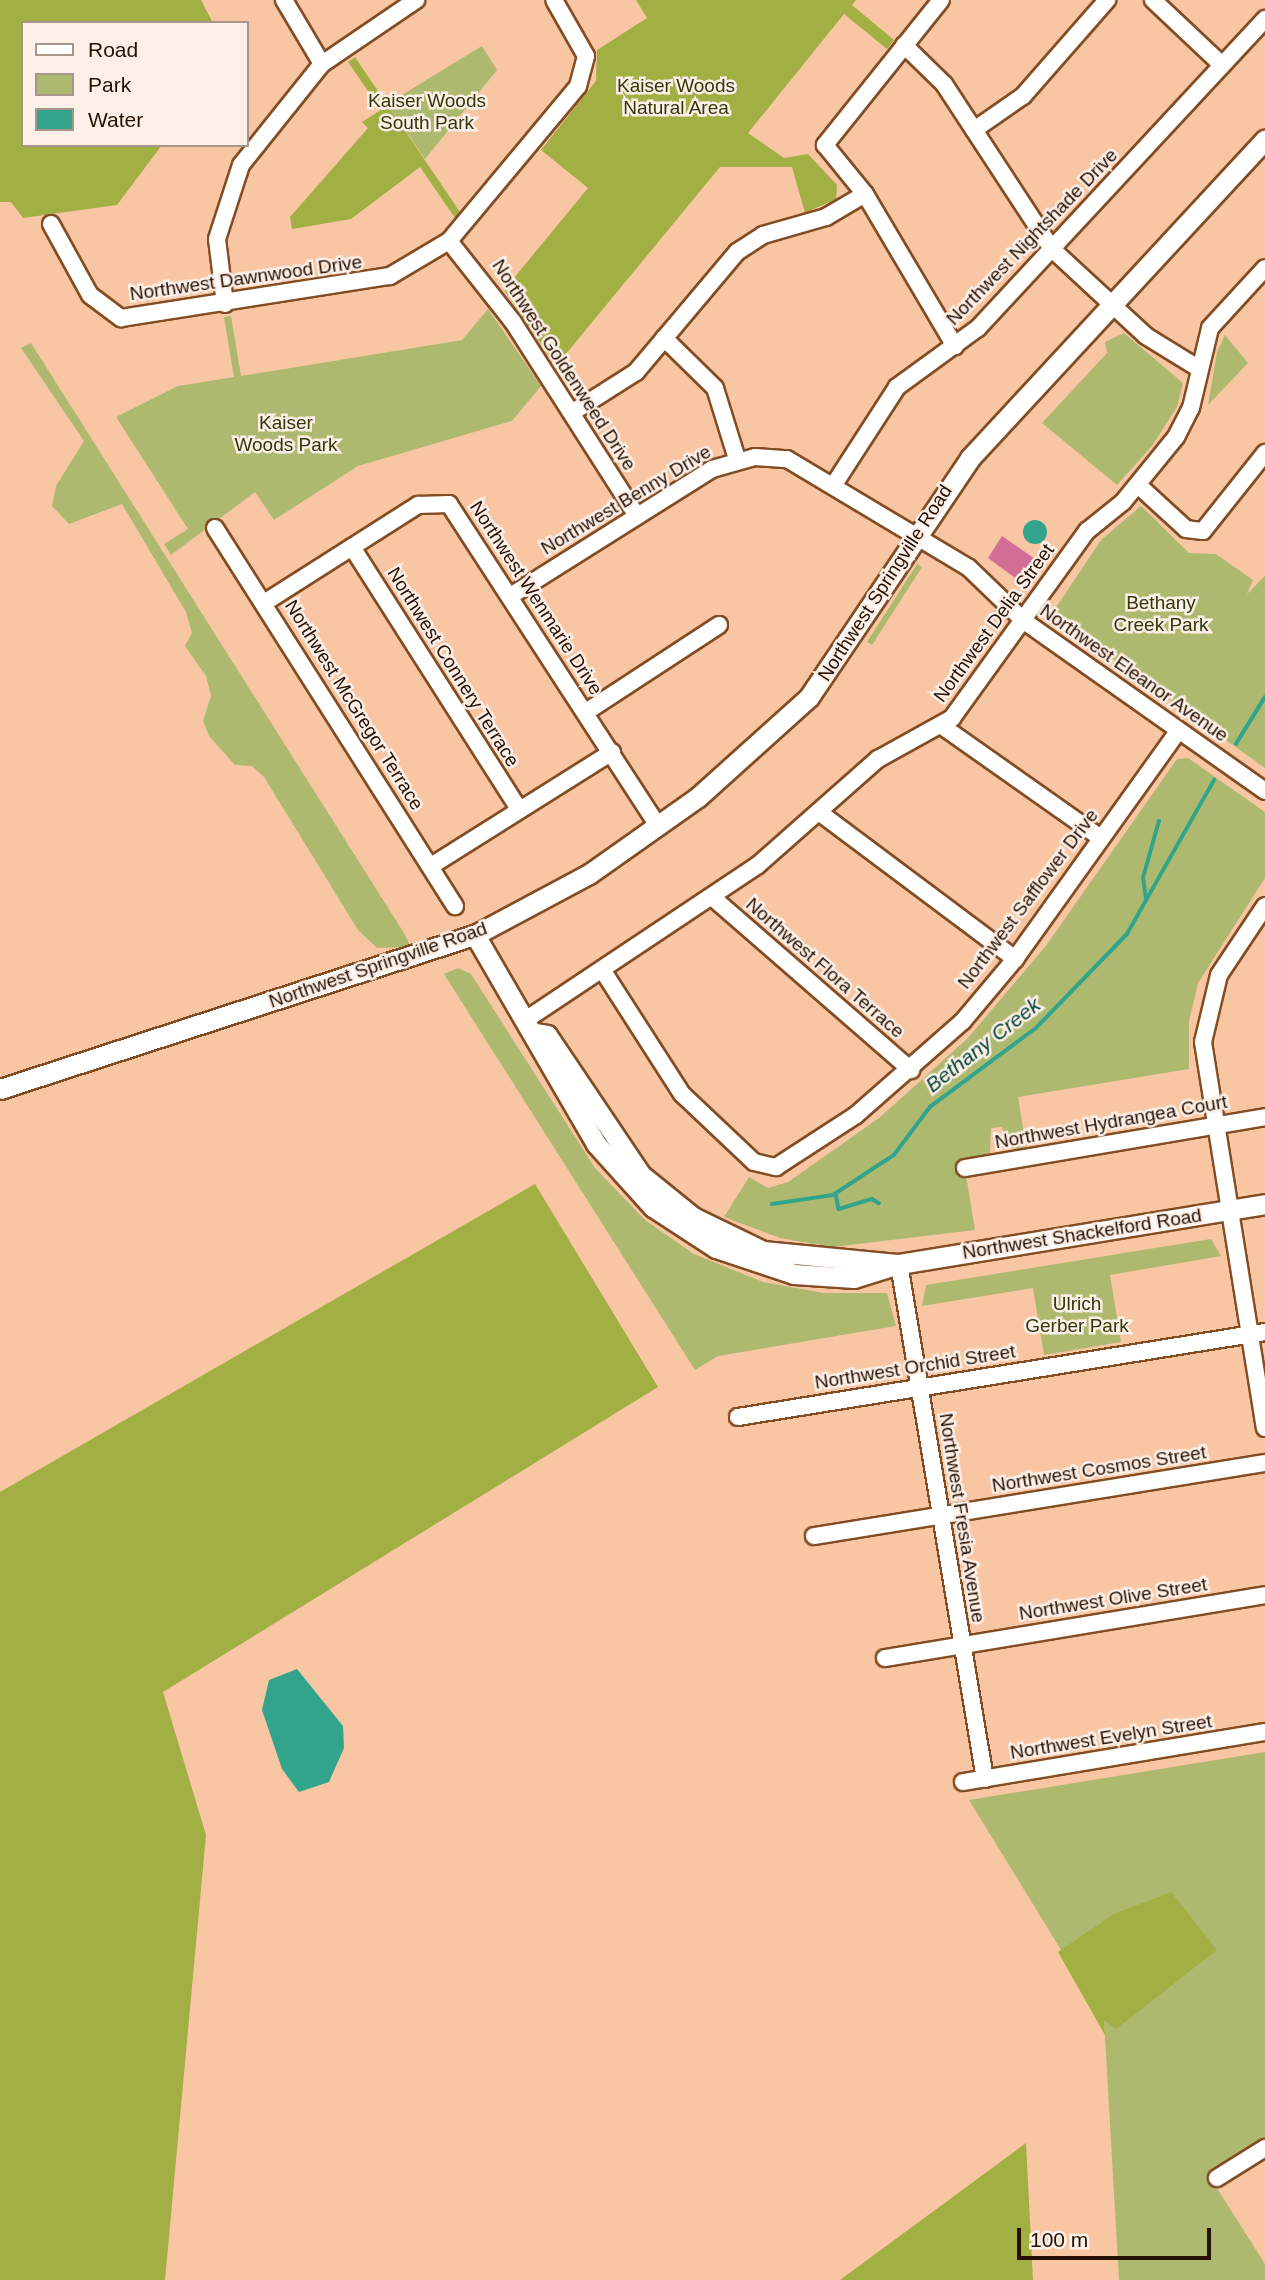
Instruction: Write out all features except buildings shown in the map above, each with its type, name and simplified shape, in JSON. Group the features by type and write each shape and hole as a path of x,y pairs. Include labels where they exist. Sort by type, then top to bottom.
{"street":[{"path":"284,0 322,64"},
{"path":"225,304 217,239 224,205 241,165 322,64 416,0"},
{"name":"Northwest Dawnwood Drive","path":"51,224 90,295 121,318 363,283 409,267 449,241 583,77 583,46 554,0"},
{"path":"941,0 825,145 865,194 955,346"},
{"path":"974,130 1023,96 1107,0"},
{"path":"1153,0 1222,65"},
{"name":"Northwest Nightshade Drive","path":"835,483 897,387 955,346 1052,249 1265,19"},
{"path":"904,45 937,73 1052,249 1110,305 1198,368"},
{"name":"Northwest Springville Road","path":"0,1089 475,935 553,896 658,826 725,776 809,697 915,535 976,450 1265,139"},
{"path":"573,412 627,379 737,251 763,236 826,218 865,194"},
{"name":"Northwest Goldenweed Drive","path":"449,241 481,276 573,412 637,516"},
{"name":"Northwest Delia Street","path":"532,1026 603,971 712,897 820,813 878,759 942,726 1024,621 1087,531 1138,485 1184,422 1210,328 1265,268"},
{"path":"664,338 715,388 737,460"},
{"path":"1138,485 1198,533 1215,523 1265,453"},
{"name":"Northwest Benny Drive","path":"512,595 637,516 737,460 787,459 835,483 915,535"},
{"name":"Northwest Wenmarie Drive","path":"264,603 418,505 439,501 463,519 658,826"},
{"name":"Northwest McGregor Terrace","path":"215,528 455,906"},
{"name":"Northwest Eleanor Avenue","path":"915,535 970,568 1024,621 1265,791"},
{"name":"Northwest Connery Terrace","path":"352,547 519,809"},
{"path":"586,712 719,625"},
{"path":"942,726 1101,838"},
{"name":"Northwest Safflower Drive","path":"603,971 681,1094 765,1168 784,1164 856,1115 911,1069 1015,959 1178,731"},
{"path":"431,866 611,752"},
{"path":"820,813 1015,959"},
{"name":"Northwest Flora Terrace","path":"712,897 911,1069"},
{"path":"1265,906 1219,975 1205,1016 1204,1066 1229,1209 1257,1334 1265,1429"},
{"name":"Northwest Shackelford Road","path":"475,935 532,1026 534,1044 607,1160 684,1230 757,1265 794,1273 854,1278 899,1264 1265,1204"},
{"name":"Northwest Hydrangea Court","path":"965,1168 1265,1117"},
{"name":"Northwest Fresia Avenue","path":"899,1264 985,1779"},
{"name":"Northwest Orchid Street","path":"738,1417 1257,1334"},
{"name":"Northwest Cosmos Street","path":"814,1536 1265,1463"},
{"name":"Northwest Olive Street","path":"885,1658 1265,1595"},
{"name":"Northwest Evelyn Street","path":"963,1782 1265,1732"},
{"path":"1217,2178 1265,2148"}],"green space":[{"path":"0,0 201,0 212,21 21,21 21,147 160,147 117,205 23,218 11,202 0,202"},
{"name":"Kaiser Woods Natural Area","path":"636,0 856,0 852,5 894,40 887,49 844,14 748,133 784,158 808,154 837,185 836,199 805,213 792,167 720,167 556,366 504,290 588,188 541,150 596,81 597,50 647,18"},
{"name":"Kaiser Woods South Park","path":"482,46 497,70 425,159 387,104"},
{"path":"355,57 460,212 455,218 420,167 351,219 292,229 290,217 368,128 362,122 381,110 348,62"},
{"name":"Kaiser Woods Park","path":"488,309 541,386 512,421 358,466 274,520 255,492 171,555 164,544 188,529 116,417 178,386 234,377 224,317 231,316 241,376 462,340"},
{"path":"1124,333 1183,383 1177,407 1152,446 1117,485 1042,423 1107,353 1105,342"},
{"path":"1225,335 1248,363 1208,405 1217,352"},
{"path":"31,343 411,947 377,948 358,930 264,777 252,766 235,765 209,736 203,721 211,696 206,676 185,646 192,633 186,612 122,504 69,524 52,506 56,486 84,441 21,348"},
{"name":"Bethany Creek Park","path":"1141,506 1189,553 1216,554 1253,580 1247,594 1265,576 1265,768 1051,615 1101,540"},
{"path":"917,564 922,567 872,645 867,642"},
{"path":"1188,758 1265,812 1265,878 1198,983 1189,1021 1189,1069 1018,1097 1027,1152 1007,1146 1002,1127 991,1128 990,1153 964,1163 975,1230 833,1247 780,1238 724,1217 749,1177 768,1188 788,1182 879,1118 967,1039 1045,947 1177,759"},
{"path":"458,968 471,974 595,1168 645,1220 694,1254 763,1282 824,1293 887,1293 896,1326 718,1356 695,1370 444,974"},
{"path":"535,1184 658,1387 163,1692 206,1835 165,2280 0,2280 0,1492"},
{"name":"Ulrich Gerber Park","path":"1211,1239 1221,1256 1110,1275 1121,1342 1044,1355 1033,1288 922,1306 926,1285"},
{"path":"1265,1752 1265,2148 1213,2182 1265,2264 1265,2280 1119,2280 1104,2020 969,1800"},
{"path":"1171,1892 1217,1950 1116,2029 1104,2020 1105,2035 1058,1952 1114,1914"},
{"path":"1026,2143 1033,2280 840,2280"}],"water":[{"path":"1035,520 1044,523 1047,532 1044,541 1035,544 1026,541 1023,532 1026,523"},
{"path":"297,1669 343,1726 344,1748 329,1782 299,1792 282,1769 262,1710 269,1680"}],"waterway":[{"name":"Bethany Creek","path":"1236,744 1265,697"},
{"name":"Bethany Creek","path":"772,1204 833,1195 894,1155 930,1107 1036,1028 1127,934 1214,780"},
{"path":"1146,899 1143,878 1159,821"},
{"path":"836,1194 839,1209 872,1199 879,1203"}]}
